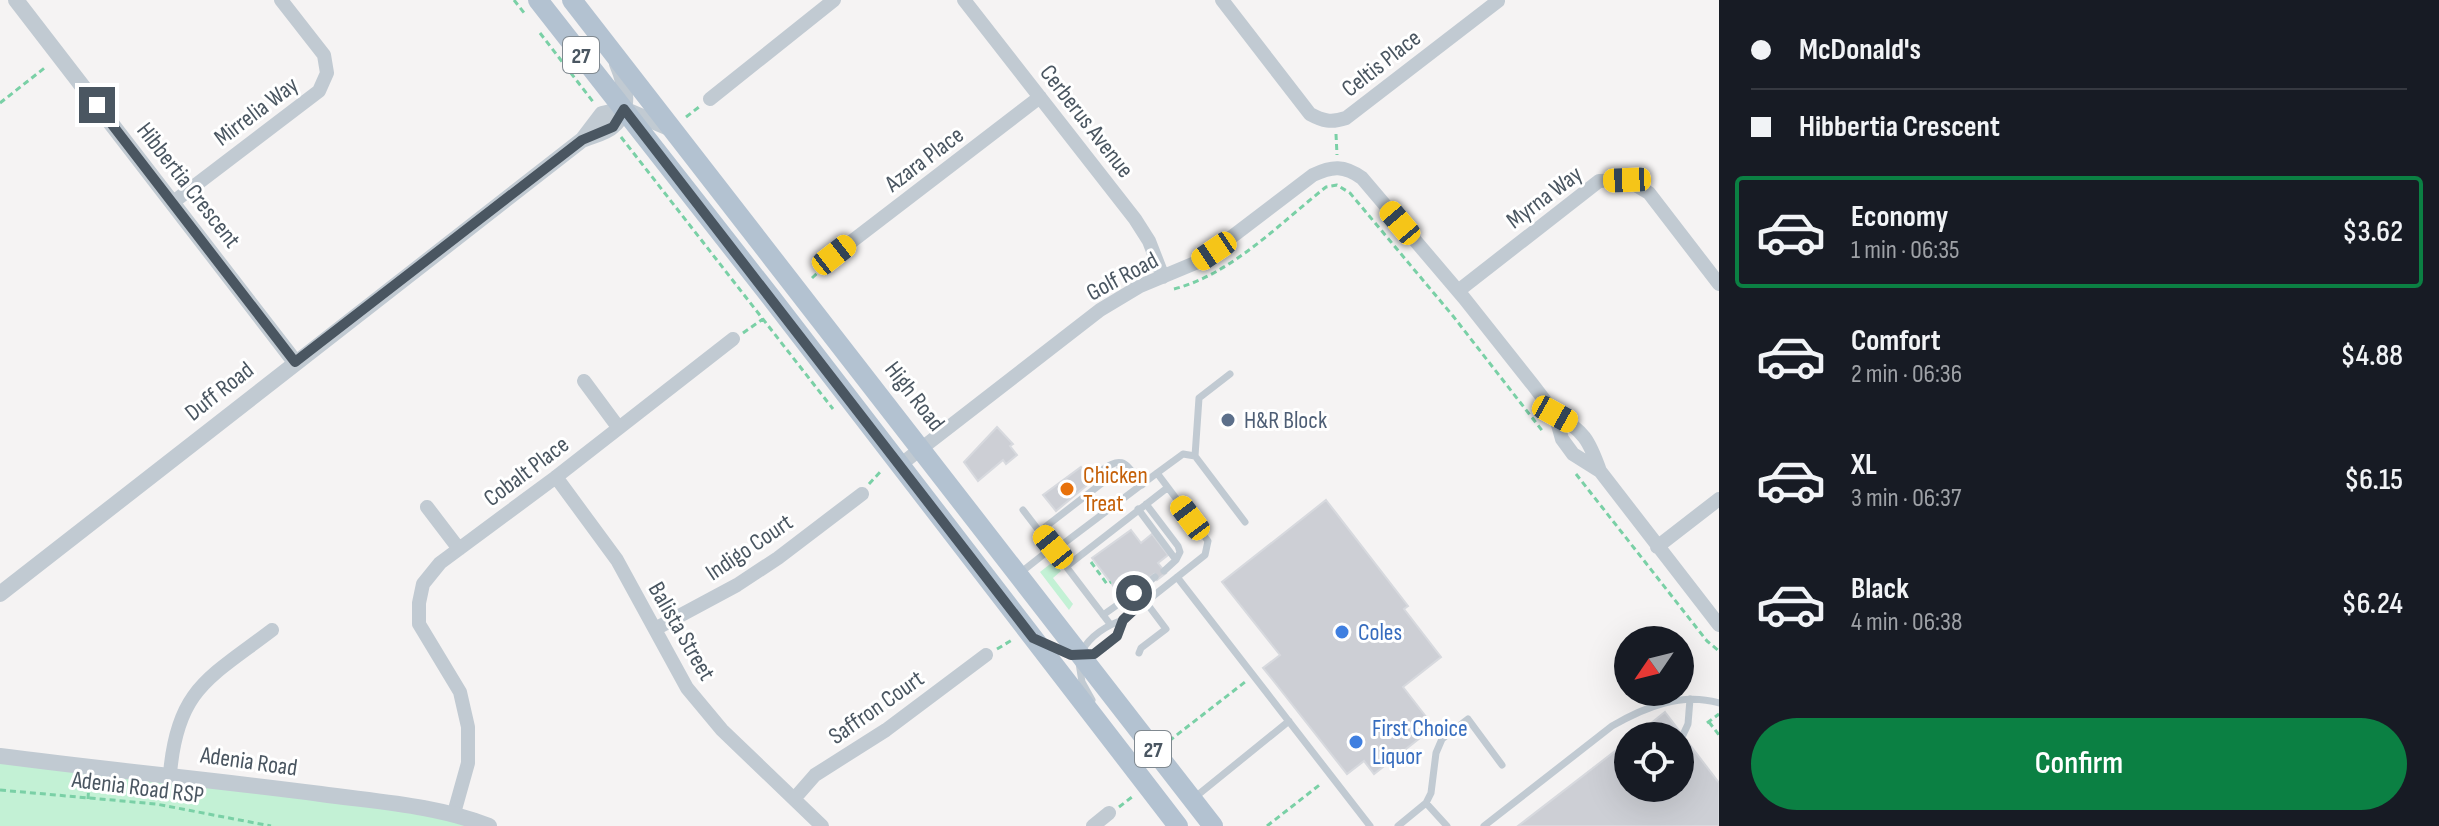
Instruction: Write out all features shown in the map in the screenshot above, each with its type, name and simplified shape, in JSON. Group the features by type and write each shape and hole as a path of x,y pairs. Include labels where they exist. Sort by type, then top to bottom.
{"main road":[{"name":"High Road","path":"572,0 1213,826"},
{"name":"27","path":"531,7 613,117 900,465 1178,826"}],"street":[{"name":"Hibbertia Crescent","path":"16,0 295,362"},
{"name":"Mirrelia Way","path":"172,203 319,91 327,73 324,55 281,0"},
{"path":"710,99 834,0"},
{"name":"Cerberus Avenue","path":"964,0 1135,219 1149,241 1163,277"},
{"path":"1222,0 1310,114 1330,122"},
{"name":"Celtis Place","path":"1330,122 1346,118 1498,1"},
{"path":"612,51 626,97 613,117 673,130"},
{"name":"Azara Place","path":"834,255 1040,97"},
{"name":"Duff Road","path":"0,594 613,117"},
{"name":"Golf Road","path":"900,465 1100,310 1140,286 1200,261 1313,175 1326,168 1337,167 1350,170 1362,178 1458,291 1555,414 1562,439 1573,454 1600,471 1719,625"},
{"name":"Myrna Way","path":"1458,291 1599,181 1627,180 1649,193 1719,284"},
{"name":"Cobalt Place","path":"454,813 468,763 468,727 460,692 419,624 423,584 440,563 733,339"},
{"path":"584,381 618,427"},
{"name":"Balista Street","path":"556,477 617,560 687,688 722,730 822,826"},
{"name":"Indigo Court","path":"655,629 737,585 862,494"},
{"path":"1657,547 1719,499"},
{"path":"427,507 459,549"},
{"path":"170,774 173,741 183,711 201,684 272,630"},
{"name":"Saffron Court","path":"794,799 815,775 886,730 986,655"},
{"name":"Adenia Road","path":"0,756 170,774 454,813 489,826"},
{"path":"1093,826 1109,813"}],"lane":[{"path":"1230,374 1199,398 1195,456 1245,522"},
{"path":"1018,575 1183,454 1195,456"},
{"path":"1098,473 1112,462 1119,461 1130,469 1142,485"},
{"path":"1040,531 1119,470 1124,467 1130,469"},
{"path":"1113,741 1082,682 1080,655 1086,643 1110,624 1123,620 1205,555 1208,541 1157,473"},
{"path":"1067,566 1167,488"},
{"path":"1142,506 1176,560 1164,571"},
{"path":"1023,510 1110,624"},
{"path":"1143,586 1155,577"},
{"path":"1177,577 1370,826"},
{"path":"1103,615 1132,595 1166,629 1141,648 1139,653"},
{"path":"1033,638 1059,651 1094,654 1117,636 1123,620"},
{"path":"1694,700 1719,703"},
{"path":"1484,826 1612,726 1656,706"},
{"path":"1398,826 1426,803 1431,793 1436,753 1442,739 1468,719 1502,765"},
{"path":"1192,799 1289,721"},
{"path":"1426,803 1447,826"}],"path":[{"path":"514,0 531,7"},
{"path":"533,25 613,117 732,280"},
{"path":"0,103 59,56"},
{"path":"1330,122 1337,158"},
{"path":"1162,292 1190,285 1208,276 1326,187 1337,185 1350,193 1453,316 1548,438"},
{"path":"733,339 763,319"},
{"path":"1574,471 1707,641 1719,651"},
{"path":"1090,558 1107,584 1111,582"},
{"path":"1169,741 1253,675"},
{"path":"1719,714 1708,722 1719,735"},
{"path":"1267,826 1331,776"},
{"name":"Adenia Road RSP","path":"0,790 156,804 271,826"}],"green space":[{"path":"1054,561 1061,571 1053,578 1073,604 1069,610 1040,572"},
{"path":"0,759 431,809 489,826 0,826"}],"building":[{"path":"997,427 1013,444 1010,446 1017,455 1006,464 1003,460 978,481 964,462"},
{"name":"Chicken Treat","path":"1081,467 1092,481 1056,511 1043,495"},
{"name":"Coles","path":"1326,500 1408,606 1404,609 1441,657 1403,687 1434,727 1374,774 1364,761 1347,774 1263,668 1280,655 1222,582"},
{"path":"1131,530 1141,543 1152,534 1168,555 1158,563 1166,573 1157,580 1154,574 1141,584 1145,589 1136,596 1129,589 1121,596 1092,558"},
{"path":"1665,712 1673,722 1652,722"},
{"path":"1694,750 1719,783 1719,826 1518,826 1614,752 1614,802 1694,802"}],"place":[{"name":"H&R Block","path":"1228,420"},
{"name":"Chicken Treat","path":"1067,489"},
{"name":"Coles","path":"1342,632"},
{"name":"First Choice Liquor","path":"1356,742"}],"route":[{"path":"97,105 295,362 582,140 613,127 624,109 1033,638 1071,655 1094,654 1117,636 1123,620 1138,606 1130,596 1134,593"}]}
